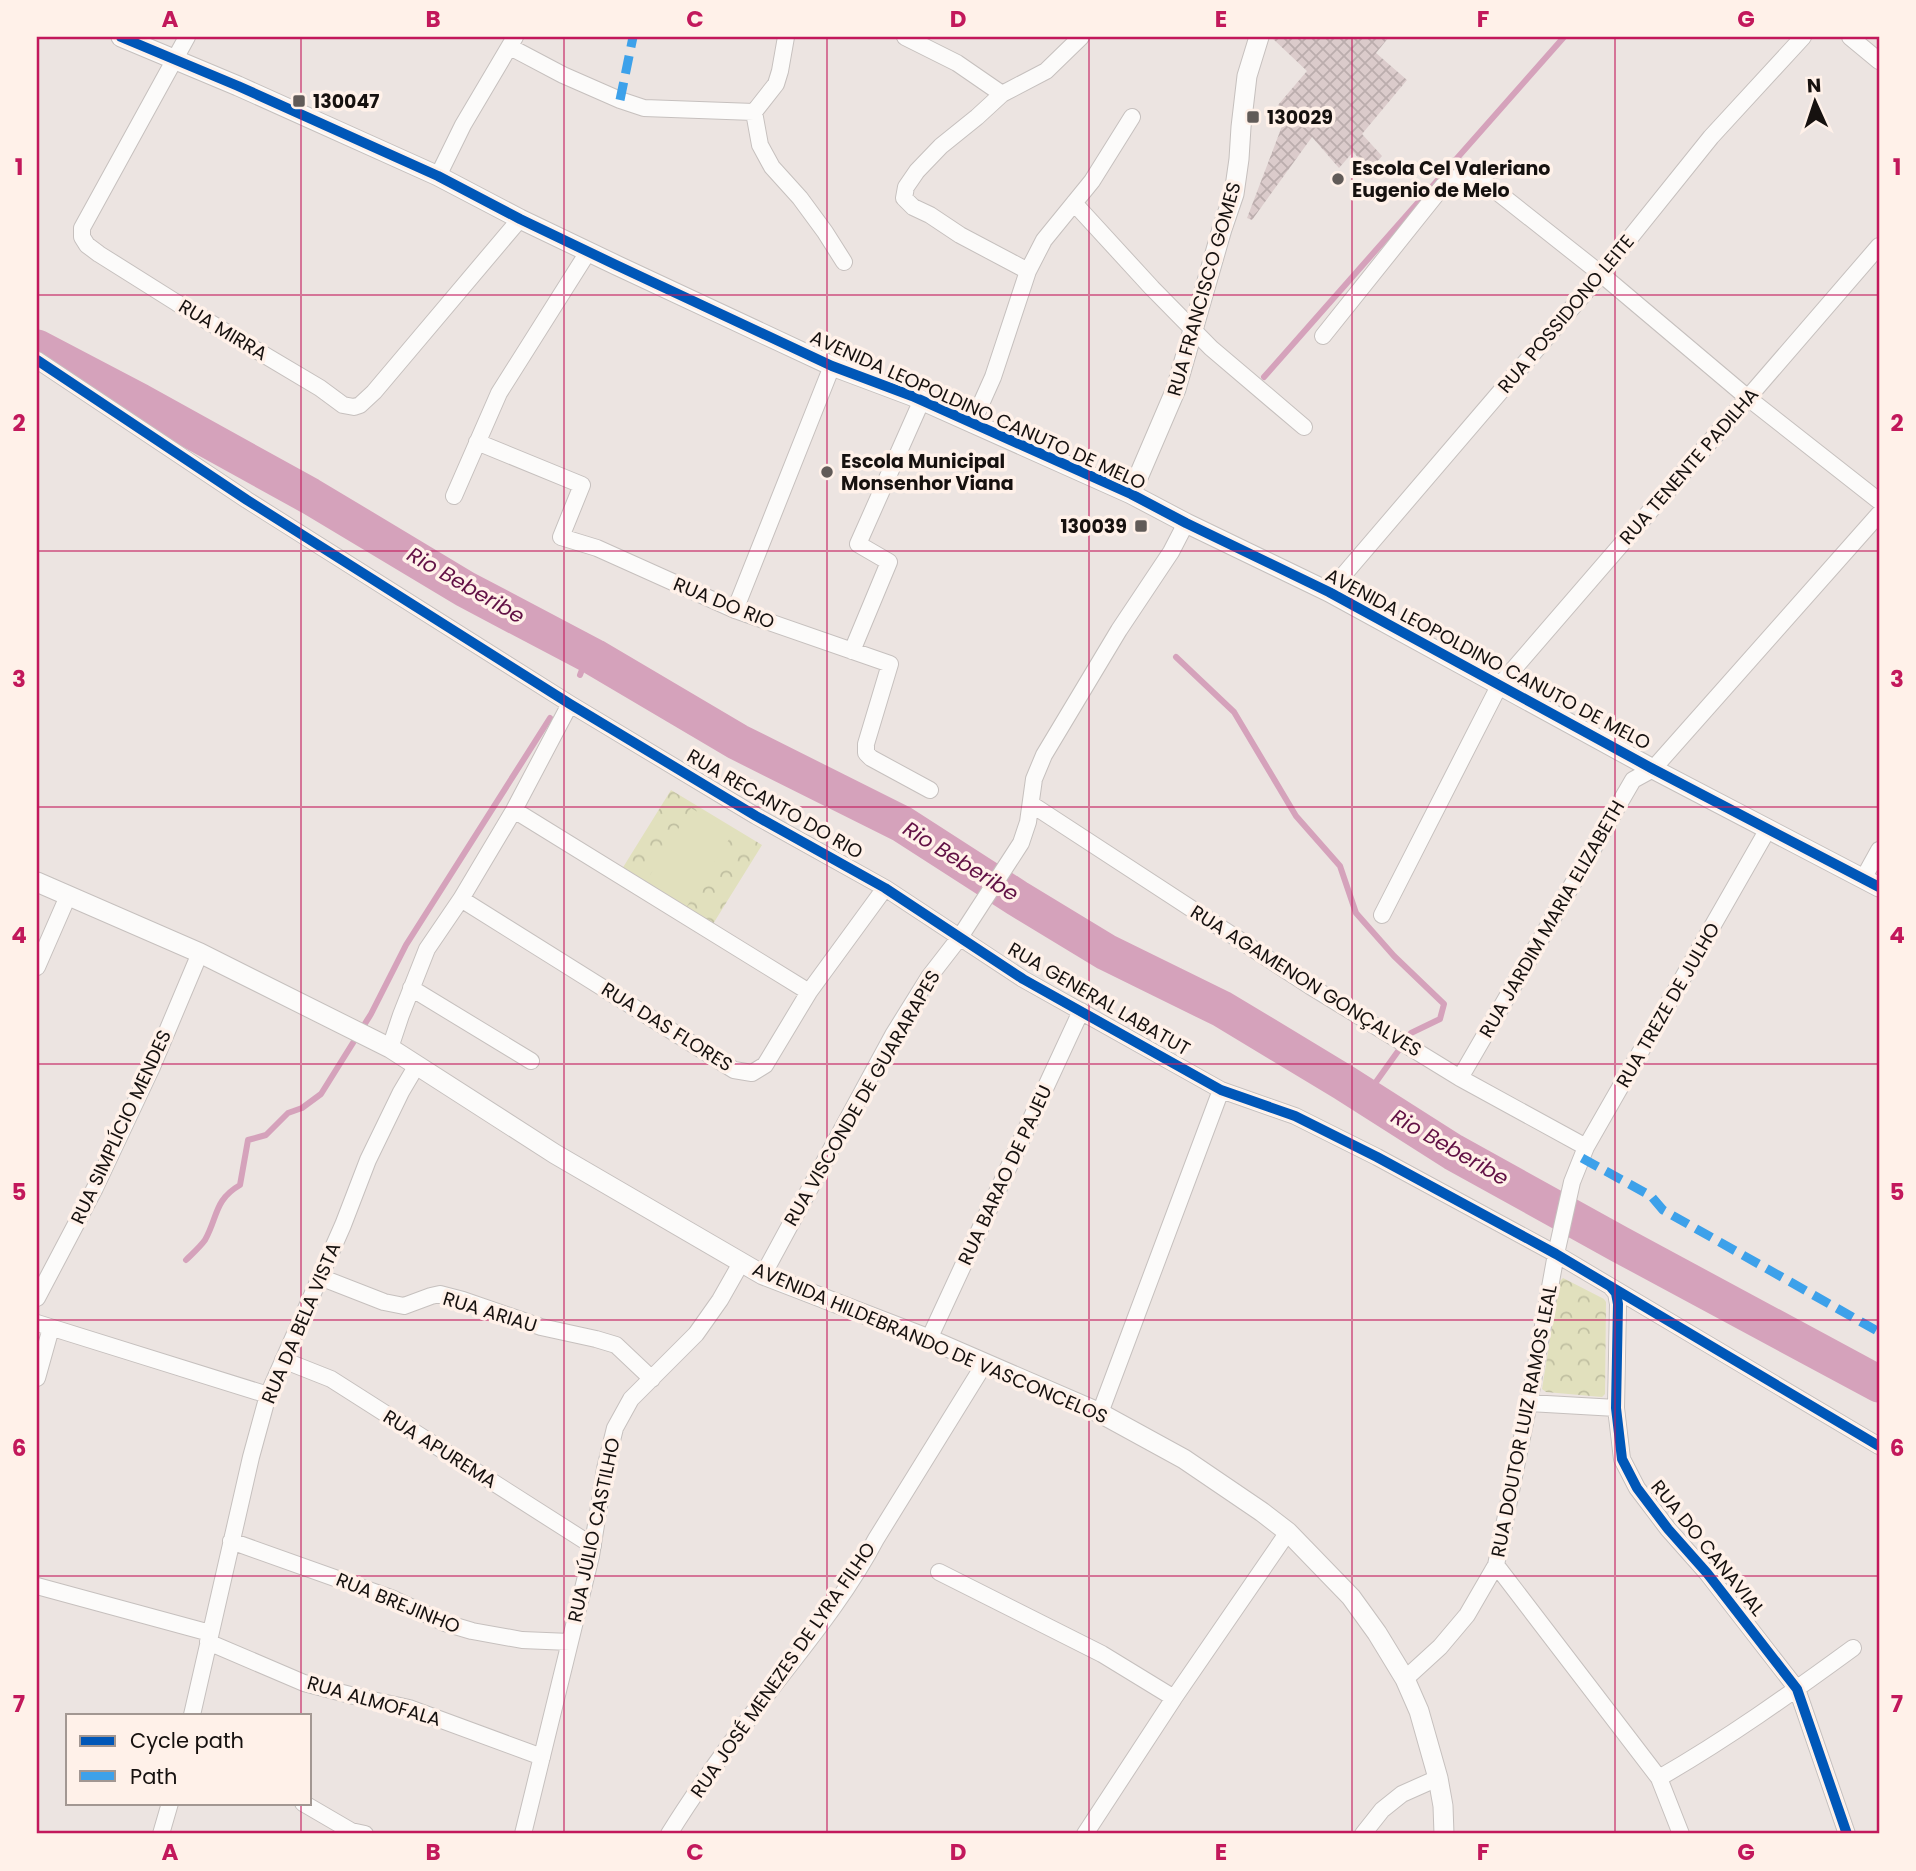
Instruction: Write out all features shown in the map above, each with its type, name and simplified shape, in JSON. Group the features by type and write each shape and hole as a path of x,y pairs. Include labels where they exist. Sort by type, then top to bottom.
{"street":[{"name":"AVENIDA LEOPOLDINO CANUTO DE MELO","path":"121,37 438,176 520,219 832,366 922,401 1131,494 1329,592 1653,769 1871,883"},
{"path":"176,59 187,37"},
{"path":"754,112 776,84 786,37"},
{"path":"905,37 957,63 1002,94"},
{"path":"1028,271 913,207 904,198 906,187 940,146 978,117 1002,94 1046,71 1081,37"},
{"name":"RUA FRANCISCO GOMES","path":"1131,494 1177,389 1234,194 1247,76 1259,37"},
{"name":"RUA POSSIDONO LEITE","path":"1329,592 1601,274 1711,137 1803,37"},
{"path":"1850,37 1879,61"},
{"path":"438,176 463,125 512,42 563,75 644,108 754,112"},
{"name":"RUA MIRRA","path":"176,59 82,228 82,237 99,254 344,405 359,405 374,392 520,219"},
{"path":"754,112 761,145 772,167 800,198 844,262"},
{"path":"972,424 993,377 1028,271 1044,240 1092,181 1132,117"},
{"path":"1323,335 1443,186 1452,178 1465,174 1477,176 1601,274 1748,398 1879,501"},
{"path":"1074,203 1221,358 1304,427"},
{"name":"RUA TENENTE PADILHA","path":"1382,915 1499,686 1879,246"},
{"path":"454,496 499,393 588,251"},
{"name":"RUA RECANTO DO RIO","path":"37,360 247,500 570,704 756,816 885,888 960,937"},
{"path":"735,610 832,366"},
{"path":"852,650 889,562 858,544 922,401"},
{"name":"RUA DO RIO","path":"477,442 582,485 561,537 597,548 735,610 890,664 866,744 866,752 871,758 930,790"},
{"name":"RUA JARDIM MARIA ELIZABETH","path":"1460,1078 1633,780 1653,769 1879,514"},
{"name":"RUA VISCONDE DE GUARARAPES","path":"764,1275 893,1035 938,964 960,937 1021,844 1028,822 1038,766 1119,630 1171,552 1185,523"},
{"path":"390,1048 427,949 461,899 514,810 570,704"},
{"name":"RUA AGAMENON GONÇALVES","path":"1031,804 1392,1037 1460,1078 1586,1147"},
{"path":"514,810 809,992"},
{"name":"RUA TREZE DE JULHO","path":"1565,1214 1572,1182 1586,1147 1768,830"},
{"path":"1871,883 1879,850"},
{"name":"AVENIDA HILDEBRANDO DE VASCONCELOS","path":"37,882 200,953 390,1048 555,1154 764,1275 929,1339 1100,1413 1184,1459 1287,1532 1350,1597 1377,1633 1405,1679 1419,1712 1438,1778 1444,1834"},
{"name":"RUA DAS FLORES","path":"461,899 734,1070 752,1073 765,1065 809,992 885,888"},
{"path":"37,967 68,896"},
{"name":"RUA GENERAL LABATUT","path":"960,937 1023,979 1221,1090 1294,1116 1377,1157 1556,1254"},
{"name":"RUA SIMPLÍCIO MENDES","path":"37,1297 95,1188 152,1067 200,953"},
{"path":"411,988 531,1061"},
{"name":"RUA BARAO DE PAJEU","path":"929,1339 1081,1012"},
{"name":"RUA DA BELA VISTA","path":"192,1714 231,1541 268,1395 343,1225 368,1160 417,1065"},
{"path":"1100,1413 1221,1090"},
{"name":"RUA DOUTOR LUIZ RAMOS LEAL","path":"1405,1679 1440,1647 1466,1615 1496,1565 1565,1214"},
{"path":"1556,1254 1879,1446"},
{"name":"RUA JÚLIO CASTILHO","path":"523,1834 593,1546 605,1469 615,1428 631,1399 696,1334 741,1263"},
{"name":"RUA ARIAU","path":"320,1277 384,1302 404,1306 440,1294 541,1327 596,1339 615,1345 652,1379"},
{"name":"RUA DO CANAVIAL","path":"1610,1286 1616,1293 1618,1304 1616,1408 1622,1459 1637,1488 1668,1529 1707,1573 1797,1689 1847,1834"},
{"path":"37,1378 44,1325 268,1395"},
{"name":"RUA APUREMA","path":"283,1360 331,1379 593,1546"},
{"name":"RUA JOSÉ MENEZES DE LYRA FILHO","path":"669,1834 715,1765 862,1565 985,1363"},
{"path":"1529,1403 1616,1408"},
{"path":"1085,1834 1287,1532"},
{"name":"RUA BREJINHO","path":"231,1541 391,1598 445,1623 472,1632 522,1640 570,1643"},
{"path":"1496,1565 1660,1778 1681,1834"},
{"path":"939,1572 1102,1654 1174,1698"},
{"name":"RUA ALMOFALA","path":"37,1586 209,1638 304,1683 409,1708 542,1757"},
{"path":"1660,1778 1702,1753 1853,1648"},
{"path":"1363,1834 1382,1810 1402,1794 1438,1778"},
{"path":"161,1834 170,1804"},
{"path":"305,1804 351,1830 365,1834"}],"green space":[{"path":"671,790 762,845 713,924 622,869"},
{"path":"691,808 733,833 686,908 645,883"},
{"path":"1563,1278 1606,1302 1605,1394 1602,1397 1546,1392 1542,1389 1559,1282"}],"building":[{"path":"1271,37 1389,37 1376,53 1407,80 1362,134 1382,156 1370,170 1353,152 1339,168 1312,137 1252,220 1247,218 1287,113 1278,105 1307,71"}],"waterway":[{"path":"1264,377 1564,37"},
{"name":"Rio Beberibe","path":"37,348 310,496 465,589 594,657 738,742 902,824 1106,952 1222,1009 1453,1152 1879,1384"},
{"path":"580,675 588,654"},
{"path":"1176,657 1234,712 1296,816 1340,866 1356,913 1394,956 1444,1004 1440,1019 1411,1033 1366,1096"},
{"path":"186,1260 205,1240 225,1197 240,1185 248,1140 266,1135 288,1113 302,1108 321,1094 371,1014 406,945 550,718"}],"marked path":[{"path":"620,100 633,37"},
{"path":"1582,1158 1651,1196 1663,1210 1879,1332"}],"cycle path":[{"path":"121,37 238,86 438,176 520,219 832,366 912,396 1131,494 1329,592 1653,769 1879,887"},
{"path":"37,360 247,500 570,704 756,816 885,888 1023,979 1221,1090 1295,1116 1556,1254 1879,1446"},
{"path":"1610,1286 1616,1293 1618,1304 1616,1408 1622,1459 1637,1488 1668,1529 1707,1573 1797,1689 1847,1834"}],"place":[{"name":"130047","path":"299,101"},
{"name":"130029","path":"1253,117"},
{"name":"Escola Cel Valeriano Eugenio de Melo","path":"1338,179"},
{"name":"Escola Municipal Monsenhor Viana","path":"827,472"},
{"name":"130039","path":"1141,526"}]}
